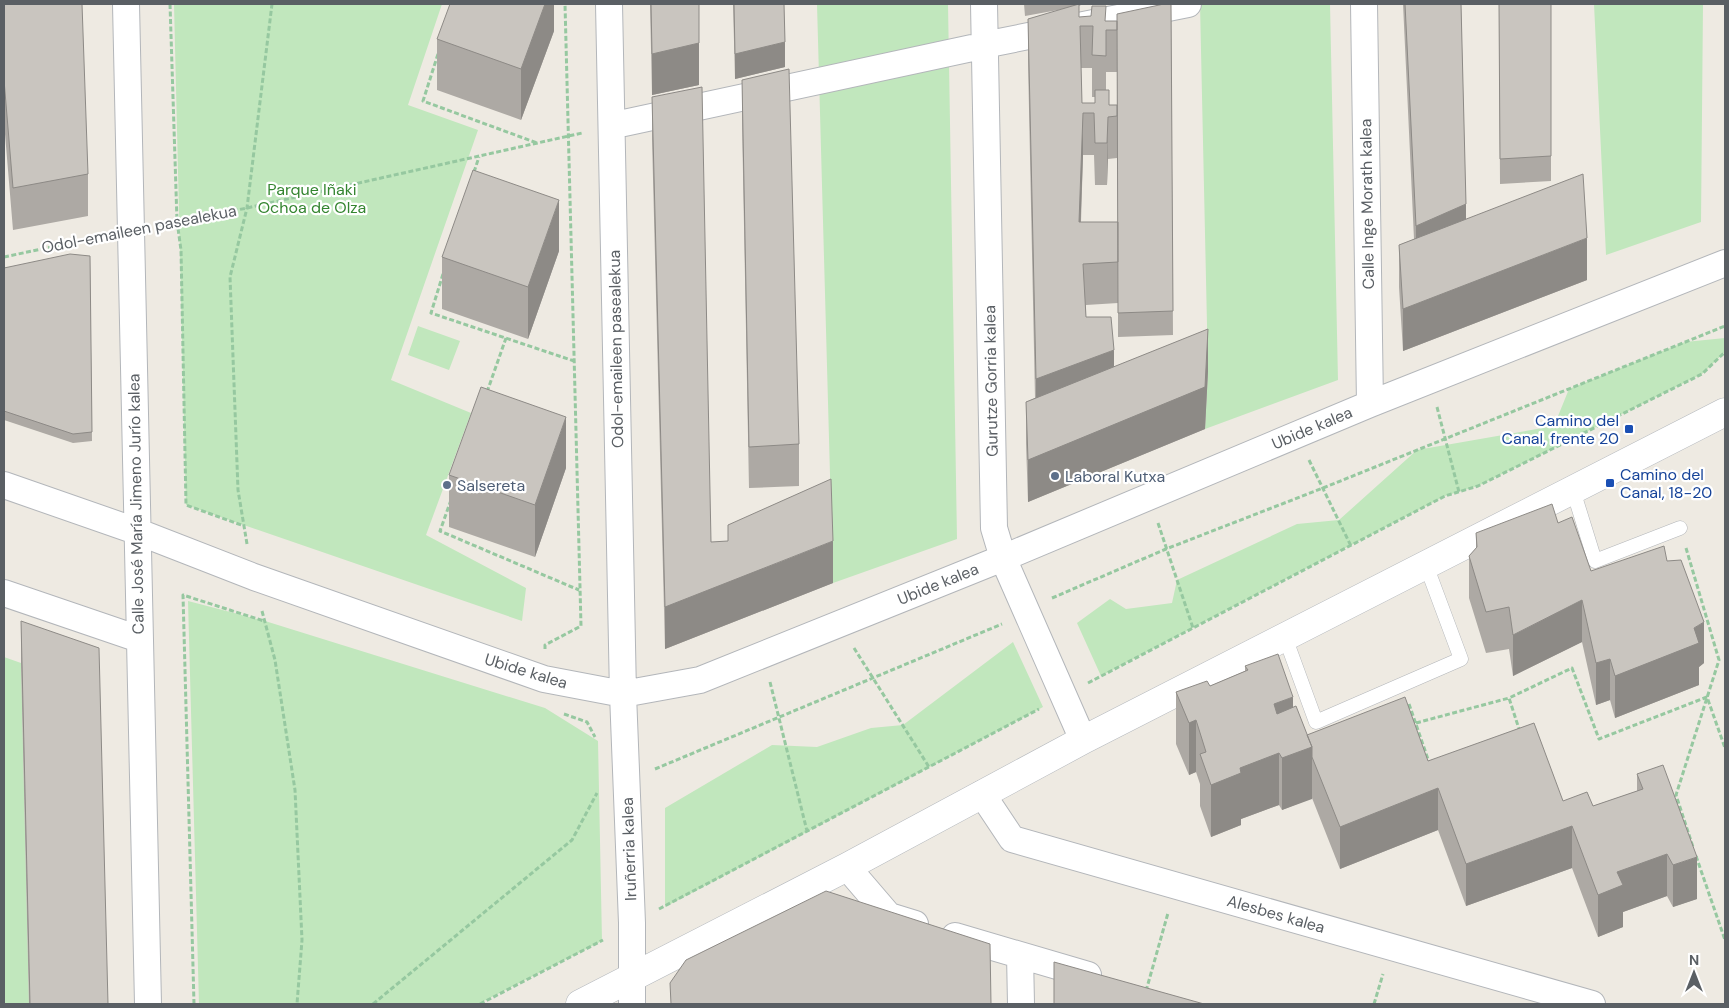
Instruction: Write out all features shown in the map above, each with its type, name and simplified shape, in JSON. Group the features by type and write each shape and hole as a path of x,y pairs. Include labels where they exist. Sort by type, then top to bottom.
{"street":[{"name":"Calle José María Jimeno Jurío kalea","path":"126,4 136,530 148,1004"},
{"name":"Odol-emaileen pasealekua","path":"610,4 623,694"},
{"name":"Gurutze Gorria kalea","path":"984,4 994,528 1003,558 1084,740"},
{"path":"624,124 983,46 1188,4"},
{"name":"Calle Inge Morath kalea","path":"1364,4 1370,404"},
{"name":"Ubide kalea","path":"4,485 136,530 254,577 544,680 623,694 700,680 1003,558 1370,404 1725,263"},
{"path":"580,1004 632,991 847,868 982,794 1725,412"},
{"path":"4,593 139,639"},
{"name":"Iruñerria kalea","path":"623,694 632,923 632,991"},
{"name":"Alesbes kalea","path":"982,794 1012,839 1592,1004"},
{"path":"847,868 889,916 1145,992"},
{"path":"1020,955 1021,1004"}],"lane":[{"path":"1573,490 1595,561 1680,528"},
{"path":"1285,637 1316,722 1461,659 1426,565"}],"path":[{"path":"170,4 177,221 181,250 186,506 244,526"},
{"path":"272,4 247,208 230,277 238,490 254,577 275,660 295,790 302,940 297,1004"},
{"path":"544,680 545,645 580,626 565,4"},
{"path":"440,48 423,101 537,143"},
{"name":"Odol-emaileen pasealekua","path":"4,257 130,230 247,208 587,132"},
{"path":"474,175 479,156"},
{"path":"446,267 432,314 574,361"},
{"path":"487,393 506,338"},
{"path":"1080,688 1445,496 1478,486 1702,374 1725,352"},
{"path":"1429,380 1447,438 1459,492"},
{"path":"1296,435 1351,546"},
{"path":"452,494 440,530 580,590"},
{"path":"1149,496 1193,628"},
{"path":"1680,528 1719,660 1676,795 1725,940"},
{"path":"194,1004 183,595 265,621"},
{"path":"840,623 929,767"},
{"path":"765,654 778,718 807,831"},
{"path":"1416,723 1509,698 1572,668 1599,739 1707,697"},
{"path":"1403,685 1433,774"},
{"path":"1707,697 1725,748"},
{"path":"1509,698 1522,740"},
{"path":"655,911 1043,707"},
{"path":"562,714 587,722 598,741"},
{"path":"599,789 599,798"},
{"path":"1145,992 1175,886"},
{"path":"601,931 602,941"},
{"path":"480,1004 607,937"}],"green space":[{"name":"Parque Iñaki Ochoa de Olza","path":"174,4 442,4 408,105 478,130 391,380 471,413 426,535 526,588 522,621 186,505"},
{"path":"817,4 948,4 957,539 833,583"},
{"path":"1200,4 1330,4 1338,380 1205,429 1208,371"},
{"path":"1594,4 1703,4 1701,222 1606,255"},
{"path":"418,326 460,341 449,370 408,355"},
{"path":"1725,338 1725,352 1702,374 1478,486 1445,496 1101,676 1077,623 1110,599 1126,609 1172,603 1177,580 1297,524 1339,520 1417,450 1554,426 1569,389 1685,342"},
{"path":"188,601 265,621 545,708 598,741 602,941 478,1004 199,1004"},
{"path":"1013,642 1043,707 665,907 665,808 772,745 817,747 871,728 903,725"},
{"path":"4,657 21,663 29,1004 4,1004"}],"building":[{"path":"4,4 82,4 88,174 13,188 4,80"},
{"path":"450,4 545,4 521,69 437,39"},
{"path":"651,4 699,4 699,43 652,54"},
{"path":"734,4 784,4 785,42 735,54"},
{"path":"1079,4 1079,17 1091,16 1092,6 1106,6 1105,21 1117,21 1117,30 1106,30 1106,56 1092,55 1093,26 1080,26 1082,103 1095,103 1095,90 1109,90 1109,105 1117,105 1117,116 1108,117 1107,143 1095,143 1094,113 1083,113 1079,222 1118,222 1118,262 1083,264 1086,317 1111,317 1114,350 1036,379 1028,19"},
{"path":"1171,4 1173,311 1118,313 1117,14"},
{"path":"1405,4 1461,4 1466,204 1416,226"},
{"path":"1499,4 1551,4 1551,156 1500,159"},
{"path":"789,69 799,444 749,447 742,80"},
{"path":"702,87 711,542 728,541 728,525 831,479 833,541 665,607 652,97"},
{"path":"473,170 559,200 528,287 442,257"},
{"path":"1583,174 1587,238 1403,309 1399,245"},
{"path":"70,254 90,256 92,432 73,434 4,411 4,268"},
{"path":"1208,329 1205,387 1028,460 1026,402"},
{"path":"481,387 566,417 535,505 449,475"},
{"path":"1552,504 1558,523 1572,517 1591,571 1664,546 1667,561 1681,560 1704,622 1694,628 1699,643 1615,676 1610,659 1596,663 1582,600 1513,635 1509,607 1486,612 1469,556 1477,547 1476,533"},
{"path":"21,621 99,648 108,1004 30,1004"},
{"path":"1278,654 1293,697 1274,704 1277,714 1296,706 1312,747 1282,758 1279,753 1240,768 1241,773 1211,785 1200,754 1206,752 1196,720 1189,723 1176,692 1207,681 1210,686 1248,670 1245,666"},
{"path":"1405,697 1428,761 1534,723 1563,801 1587,792 1593,806 1643,789 1637,774 1663,765 1697,857 1673,865 1667,854 1617,872 1623,885 1598,895 1572,826 1466,864 1438,788 1340,827 1312,757 1312,747 1307,735"},
{"path":"826,891 990,944 991,1004 671,1004 670,983 686,960"},
{"path":"1054,962 1204,1004 1054,1004"}],"place":[{"name":"Camino del Canal, frente 20","path":"1629,429"},
{"name":"Laboral Kutxa","path":"1055,476"},
{"name":"Camino del Canal, 18-20","path":"1610,483"},
{"name":"Salsereta","path":"447,485"}]}
